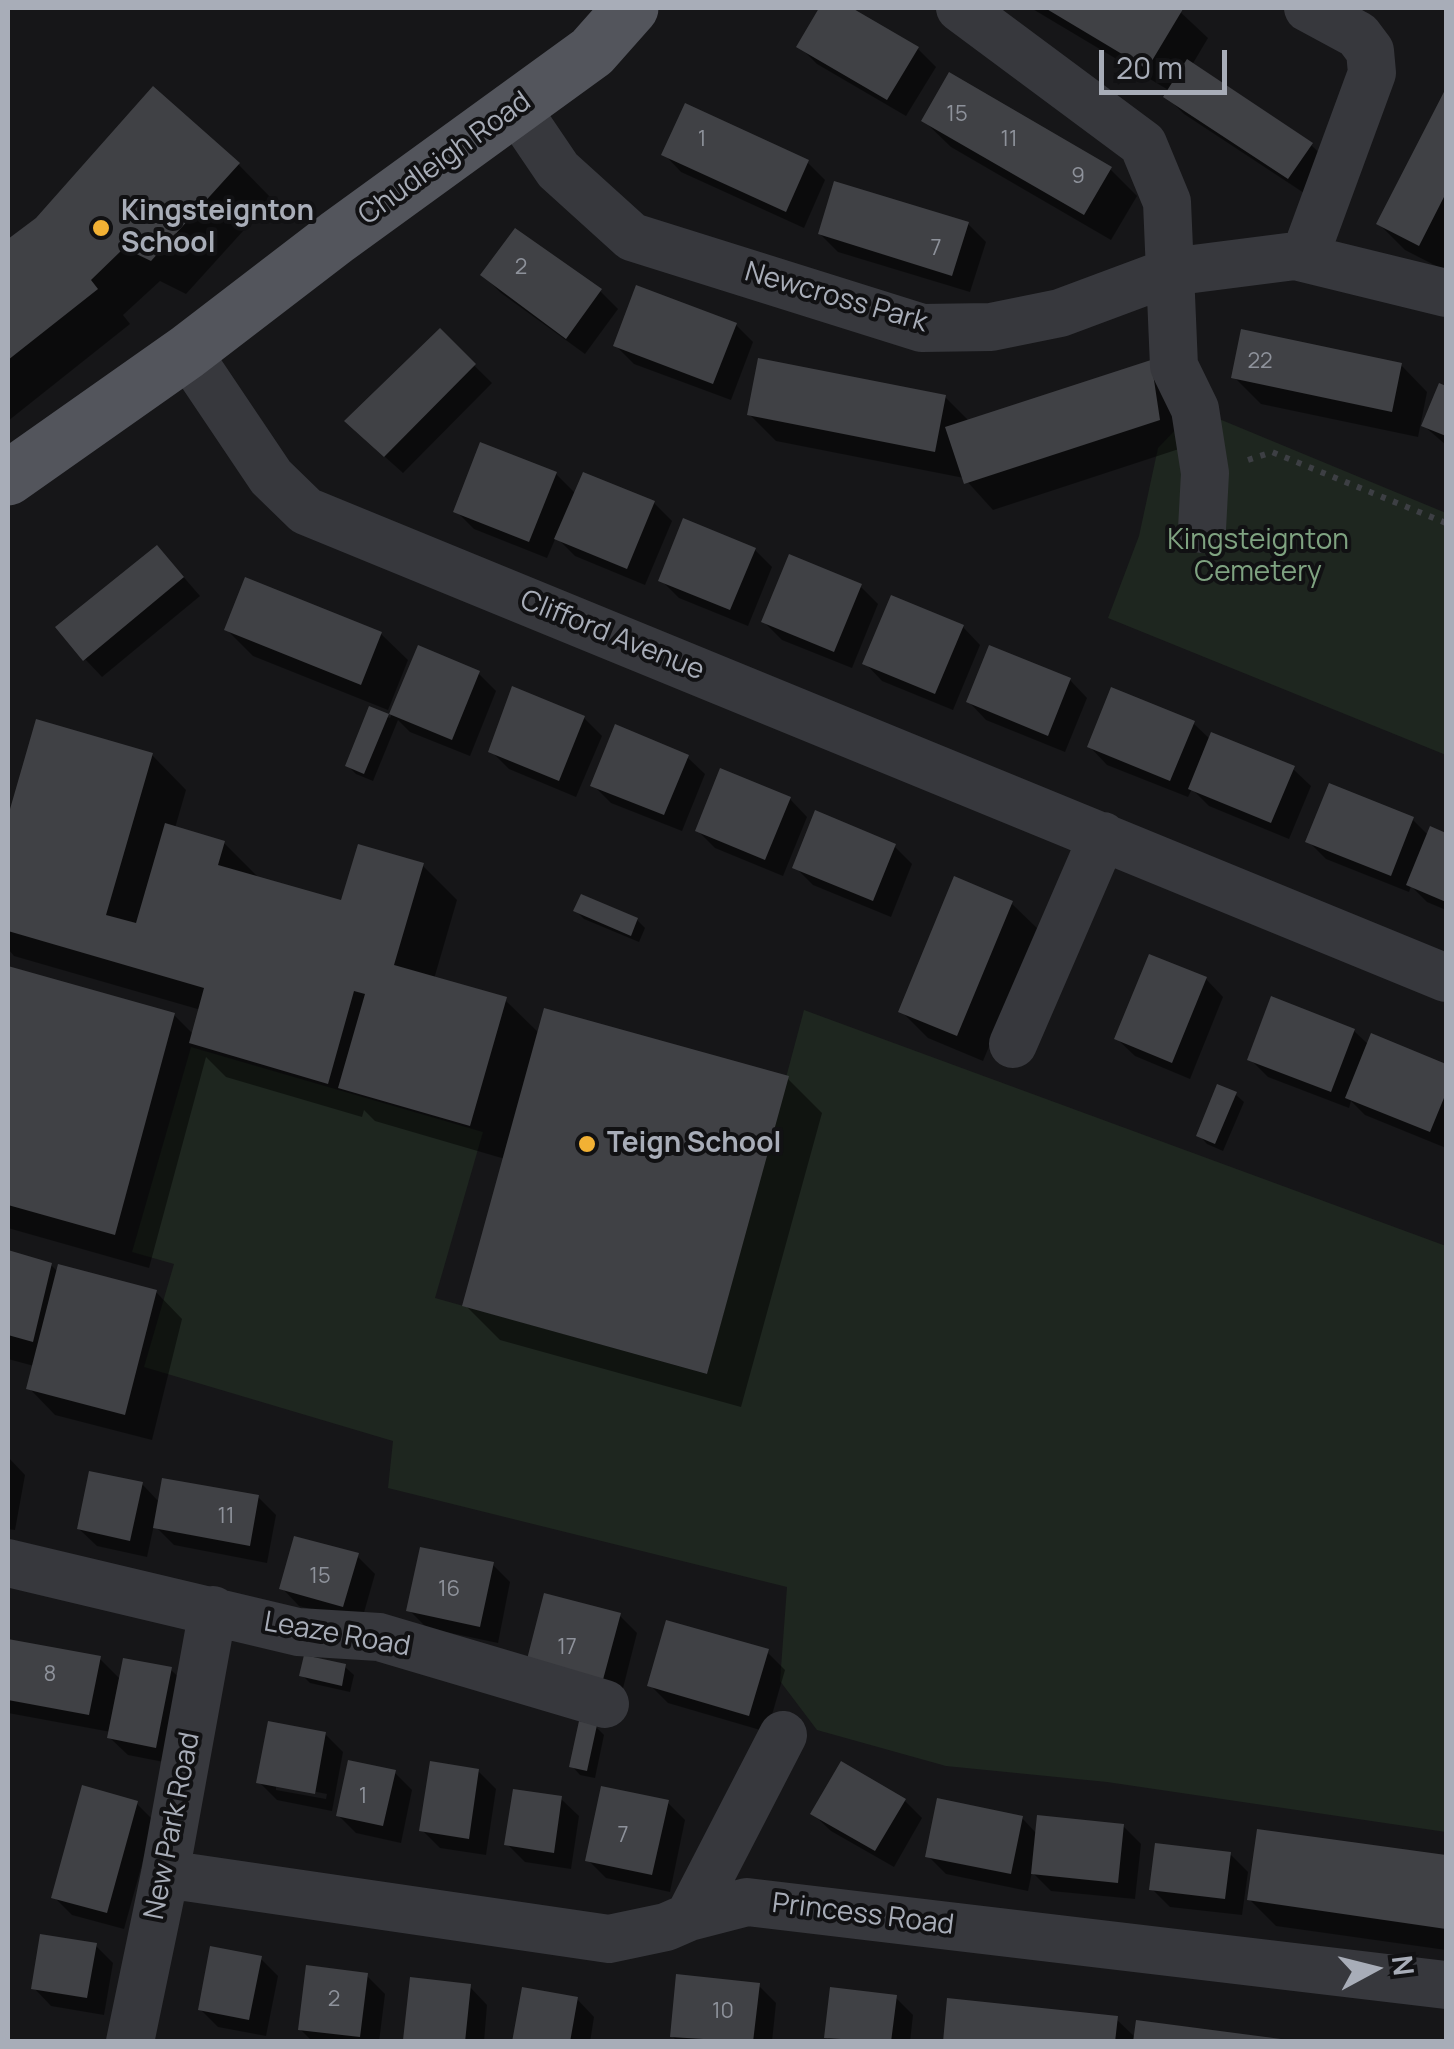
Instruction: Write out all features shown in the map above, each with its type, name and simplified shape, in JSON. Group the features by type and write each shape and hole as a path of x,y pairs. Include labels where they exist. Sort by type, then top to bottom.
{"main road":[{"name":"Chudleigh Road","path":"8,478 187,352 337,237 592,52 631,8"}],"street":[{"path":"960,8 1143,144 1167,202 1174,366 1195,409 1205,473 1202,529"},
{"path":"1304,258 1372,73 1370,51 1358,35 1308,8"},
{"name":"Newcross Park","path":"516,108 558,170 632,237 922,328 991,327 1060,313 1170,272 1295,256 1446,292"},
{"name":"Clifford Avenue","path":"187,352 271,477 306,512 1446,978"},
{"path":"1012,1044 1104,836"},
{"name":"Leaze Road","path":"8,1563 298,1632 380,1637 605,1704"},
{"name":"New Park Road","path":"130,2042 213,1610"},
{"path":"689,1916 783,1735"},
{"name":"Princess Road","path":"165,1874 609,1939 666,1927 689,1916 748,1902 1446,1986"}],"path":[{"path":"1205,473 1272,452 1446,523"}],"green space":[{"name":"Kingsteignton Cemetery","path":"1195,409 1446,513 1446,755 1108,618 1139,536 1158,448"},
{"name":"Teign School","path":"804,1010 1446,1246 1446,1832 1107,1782 946,1766 817,1730 780,1681 787,1587 388,1488 393,1441 144,1367 174,1264 132,1252 191,1047 483,1132 435,1298 707,1374"}],"building":[{"path":"819,8 852,8 919,47 887,100 796,47"},
{"path":"1045,8 1180,8 1183,9 1147,69"},
{"path":"1187,59 1313,143 1288,179 1163,97"},
{"path":"949,72 1112,167 1084,215 921,121"},
{"name":"Kingsteignton School","path":"153,86 240,163 151,261 124,248 91,280 98,289 8,360 8,239 36,218"},
{"path":"1446,88 1446,193 1419,246 1376,224"},
{"path":"685,103 809,160 786,212 661,155"},
{"path":"834,181 969,222 952,276 818,234"},
{"path":"515,228 602,289 566,339 480,275"},
{"path":"636,285 737,323 713,384 613,346"},
{"path":"440,328 476,364 384,457 344,421"},
{"path":"1241,329 1402,363 1392,412 1231,378"},
{"path":"758,358 946,395 935,452 747,415"},
{"path":"1151,360 1160,420 964,484 945,427"},
{"path":"1439,383 1446,386 1446,436 1421,426"},
{"path":"480,442 557,472 529,542 453,512"},
{"path":"583,472 655,501 627,569 554,539"},
{"path":"683,518 756,548 730,610 658,581"},
{"path":"157,545 184,577 83,661 55,627"},
{"path":"789,554 862,584 834,652 761,622"},
{"path":"245,577 382,632 361,685 224,630"},
{"path":"891,595 964,625 935,694 862,664"},
{"path":"418,645 480,671 452,740 389,714"},
{"path":"989,645 1071,678 1048,736 966,702"},
{"path":"512,686 585,716 559,781 488,752"},
{"path":"1111,687 1195,721 1170,781 1087,747"},
{"path":"369,706 389,714 364,774 345,766"},
{"path":"36,719 153,753 106,915 136,923 165,823 225,841 218,865 341,900 358,844 424,863 394,965 507,997 470,1126 338,1088 365,994 354,991 328,1084 189,1043 204,988 8,931 8,816"},
{"path":"615,724 689,755 664,815 590,786"},
{"path":"1211,732 1295,766 1271,823 1188,789"},
{"path":"720,768 791,797 765,860 695,831"},
{"path":"1329,783 1414,817 1391,876 1305,842"},
{"path":"815,810 896,844 873,901 792,868"},
{"path":"1430,826 1446,833 1446,902 1406,885"},
{"path":"954,876 1013,901 957,1036 898,1012"},
{"path":"581,894 638,918 631,936 573,911"},
{"path":"1149,954 1207,977 1172,1063 1114,1039"},
{"path":"8,966 175,1013 115,1235 8,1205"},
{"path":"1271,996 1355,1029 1331,1092 1247,1060"},
{"path":"544,1008 789,1076 707,1374 462,1306"},
{"path":"1371,1033 1446,1064 1446,1093 1430,1132 1345,1098"},
{"path":"1217,1084 1237,1092 1215,1144 1196,1136"},
{"path":"8,1250 52,1263 33,1342 8,1335"},
{"path":"58,1264 157,1290 125,1415 26,1389"},
{"path":"89,1471 143,1482 130,1541 77,1529"},
{"path":"162,1478 259,1495 250,1546 153,1528"},
{"path":"294,1536 359,1553 343,1607 279,1589"},
{"path":"420,1547 494,1562 480,1627 406,1611"},
{"path":"544,1593 621,1613 601,1687 525,1667"},
{"path":"666,1620 769,1649 749,1716 647,1686"},
{"path":"8,1639 101,1656 89,1715 8,1700"},
{"path":"304,1655 346,1664 342,1686 299,1676"},
{"path":"123,1658 172,1667 156,1748 107,1738"},
{"path":"268,1721 326,1732 315,1794 256,1783"},
{"path":"579,1721 597,1725 587,1771 569,1767"},
{"path":"348,1760 396,1770 383,1826 336,1816"},
{"path":"430,1761 479,1769 469,1839 419,1831"},
{"path":"841,1761 906,1799 875,1851 810,1814"},
{"path":"82,1785 138,1801 107,1913 51,1898"},
{"path":"601,1786 669,1800 652,1875 585,1861"},
{"path":"513,1789 562,1796 554,1853 504,1845"},
{"path":"937,1798 1023,1816 1011,1874 925,1857"},
{"path":"1037,1815 1124,1824 1118,1883 1031,1874"},
{"path":"1257,1829 1446,1855 1446,1929 1247,1900"},
{"path":"1155,1843 1231,1852 1225,1899 1149,1890"},
{"path":"40,1934 97,1943 87,1998 31,1989"},
{"path":"210,1946 262,1956 249,2020 198,2010"},
{"path":"306,1965 368,1973 360,2037 298,2030"},
{"path":"676,1974 760,1983 753,2042 670,2037"},
{"path":"410,1977 471,1984 465,2042 403,2040"},
{"path":"522,1987 578,1997 570,2042 512,2042"},
{"path":"830,1987 897,1995 891,2042 824,2038"},
{"path":"947,1998 1118,2016 1115,2042 943,2042"},
{"path":"1136,2020 1281,2039 1281,2042 1133,2042"}],"place":[{"name":"Kingsteignton School","path":"101,228"},
{"name":"Teign School","path":"587,1144"}]}
